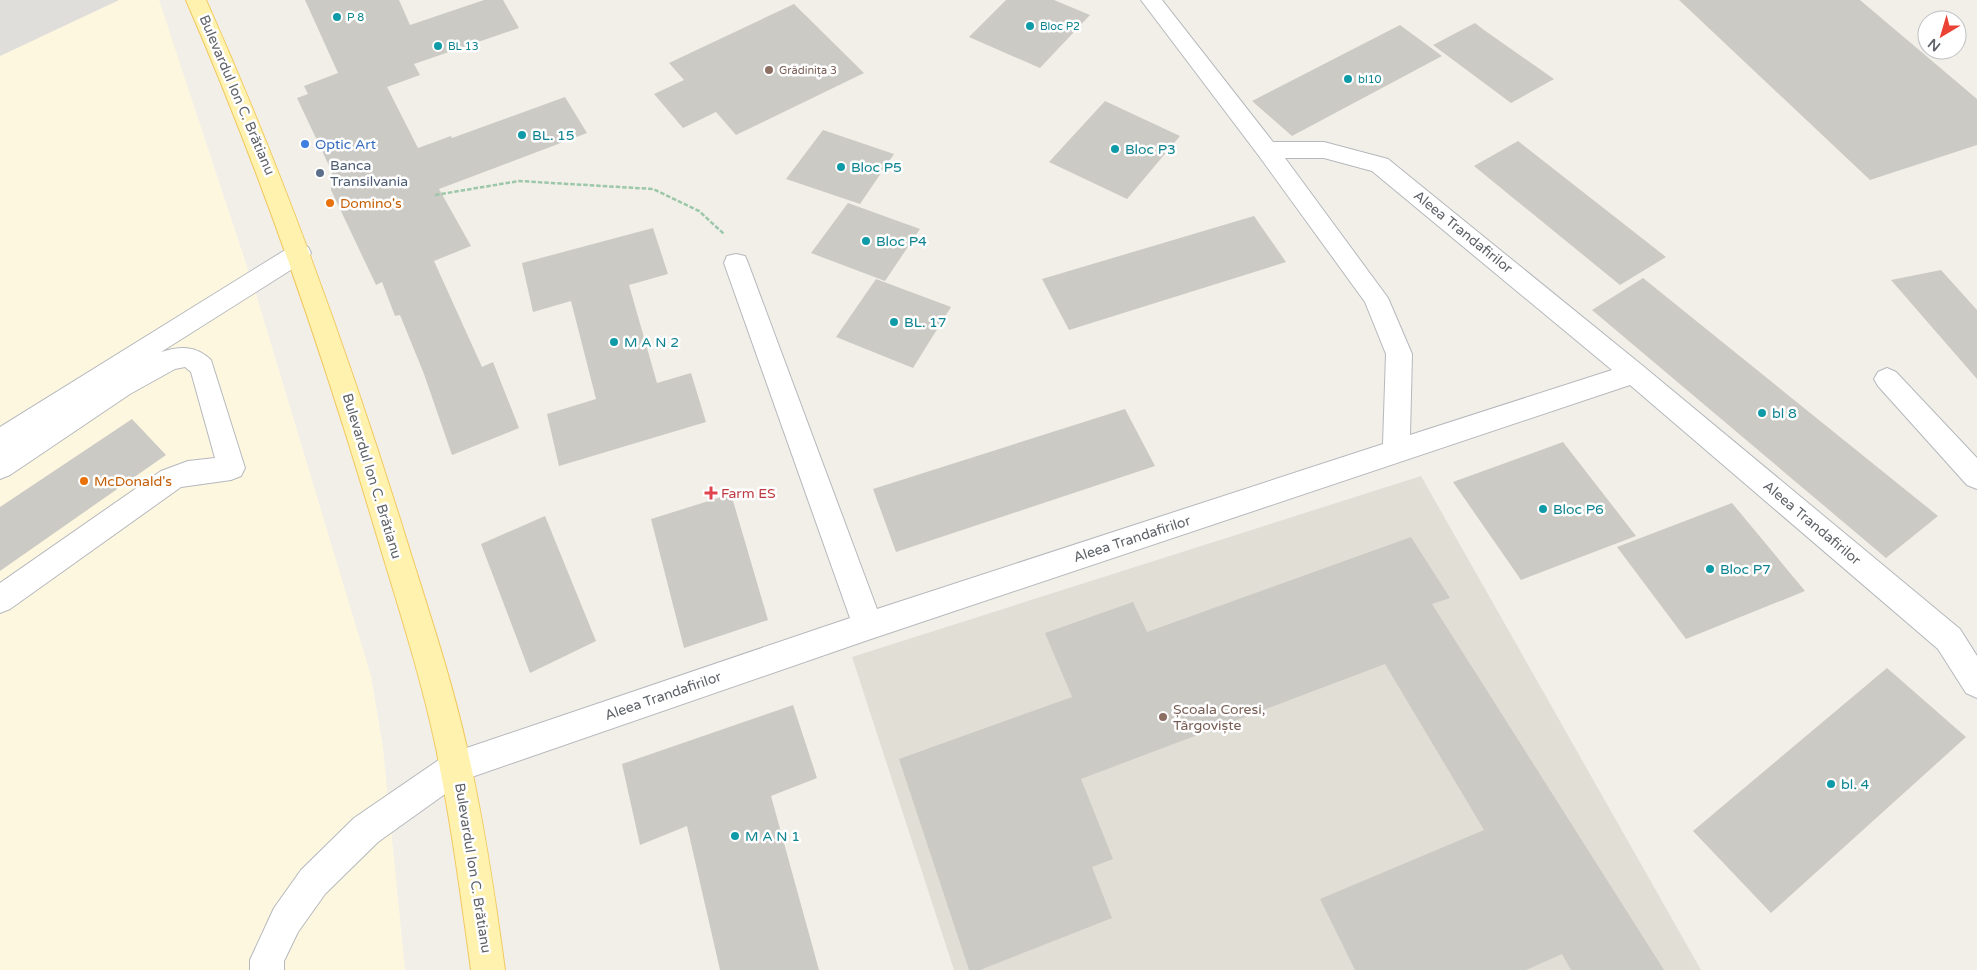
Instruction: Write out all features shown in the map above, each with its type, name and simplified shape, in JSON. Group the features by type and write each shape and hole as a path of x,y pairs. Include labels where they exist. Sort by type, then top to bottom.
{"main road":[{"name":"Bulevardul Ion C. Brătianu","path":"196,0 251,125 299,253 355,418 445,715 466,815 488,970"}],"street":[{"path":"1151,0 1267,150 1376,298 1399,354 1396,452"},
{"name":"Aleea Trandafirilor","path":"1267,150 1324,150 1380,165 1634,373 1949,639 1977,683"},
{"path":"0,441 299,253"},
{"path":"736,263 868,626"},
{"path":"0,467 148,369 181,356 193,359 202,367 231,468 188,473 171,479 0,600"},
{"name":"Aleea Trandafirilor","path":"267,970 267,960 286,920 313,882 366,830 457,766 868,626 1634,373"},
{"path":"1887,379 1977,477"}],"path":[{"path":"436,195 519,180 653,189 699,211 724,235"}],"shaded area":[{"path":"0,0 119,0 0,56"},
{"path":"119,0 159,0 256,294 371,676 383,748 405,970 0,970 0,56"},
{"path":"1421,476 1701,970 954,970 852,657"}],"building":[{"path":"305,0 399,0 410,25 484,0 503,0 519,28 414,64 420,75 387,87 418,148 451,136 452,138 565,97 587,133 439,189 471,246 434,261 482,367 493,362 519,428 452,455 424,374 400,315 395,316 382,282 376,285 331,190 332,172 297,98 308,94 304,86 338,73"},
{"name":"Bloc P2","path":"1006,0 1054,0 1090,15 1040,68 969,37"},
{"path":"1679,0 1860,0 1917,48 1917,60 1931,60 1977,99 1977,145 1870,180"},
{"name":"Grădinița 3","path":"794,4 864,73 736,135 716,112 683,128 654,94 684,80 669,63"},
{"path":"1475,23 1554,79 1511,103 1433,45"},
{"name":"bl10","path":"1400,25 1442,56 1292,136 1252,101"},
{"name":"Bloc P3","path":"1105,101 1180,136 1127,199 1049,162"},
{"name":"Bloc P5","path":"823,130 894,154 860,204 786,179"},
{"path":"1518,141 1666,257 1620,285 1474,166"},
{"name":"Bloc P4","path":"848,203 920,229 885,281 811,253"},
{"path":"1254,216 1286,262 1069,330 1042,279"},
{"name":"M A N 2","path":"653,228 668,274 629,285 657,383 691,373 706,422 559,466 547,414 596,399 571,301 533,312 522,263"},
{"path":"1941,270 1977,310 1977,379 1891,280"},
{"name":"bl 8","path":"1643,278 1938,516 1886,558 1592,310"},
{"name":"BL. 17","path":"876,279 951,307 913,368 836,337"},
{"path":"1125,409 1155,466 896,552 873,489"},
{"name":"McDonald's","path":"132,419 166,455 0,571 0,507"},
{"name":"Bloc P6","path":"1563,442 1636,536 1521,580 1453,482"},
{"path":"731,494 768,620 684,648 651,519"},
{"name":"Bloc P7","path":"1732,503 1805,591 1686,639 1617,547"},
{"path":"545,516 596,641 530,673 481,544"},
{"name":"Școala Coresi, Târgoviște","path":"1411,537 1450,598 1432,604 1664,970 1571,970 1562,954 1526,970 1355,970 1320,899 1484,830 1385,664 1081,779 1113,859 1092,867 1112,918 980,970 969,970 899,759 1072,697 1045,633 1133,602 1147,632"},
{"name":"bl. 4","path":"1887,668 1966,737 1771,913 1693,831"},
{"name":"M A N 1","path":"793,705 817,778 771,796 819,970 720,970 687,826 640,845 622,764"}],"place":[{"name":"P 8","path":"337,17"},
{"name":"Bloc P2","path":"1030,26"},
{"name":"BL 13","path":"438,46"},
{"name":"Grădinița 3","path":"769,70"},
{"name":"bl10","path":"1348,79"},
{"name":"BL. 15","path":"522,135"},
{"name":"Optic Art","path":"305,144"},
{"name":"Bloc P3","path":"1115,149"},
{"name":"Bloc P5","path":"841,167"},
{"name":"Banca Transilvania","path":"320,173"},
{"name":"Domino's","path":"330,203"},
{"name":"Bloc P4","path":"866,241"},
{"name":"BL. 17","path":"894,322"},
{"name":"M A N 2","path":"614,342"},
{"name":"bl 8","path":"1762,413"},
{"name":"McDonald's","path":"84,481"},
{"name":"Farm ES","path":"711,493"},
{"name":"Bloc P6","path":"1543,509"},
{"name":"Bloc P7","path":"1710,569"},
{"name":"Școala Coresi, Târgoviște","path":"1163,717"},
{"name":"bl. 4","path":"1831,784"},
{"name":"M A N 1","path":"735,836"}]}
